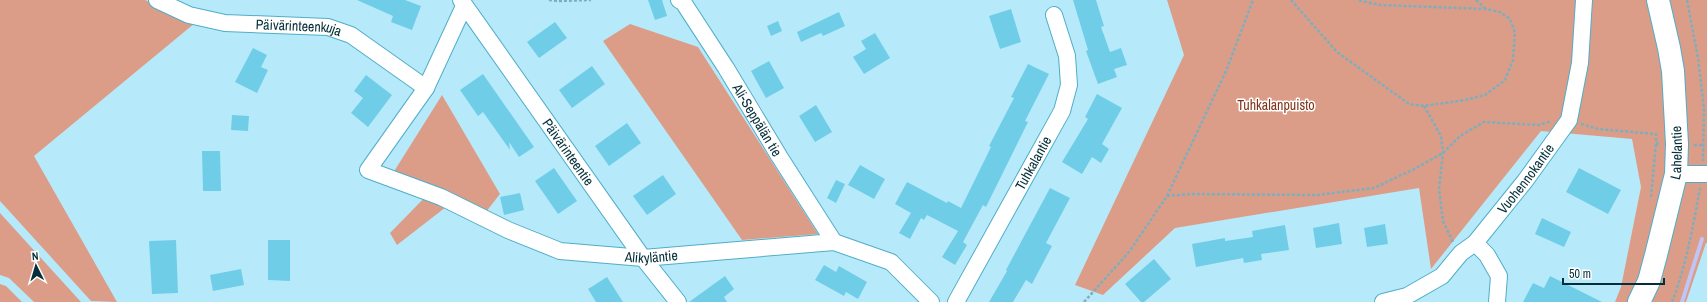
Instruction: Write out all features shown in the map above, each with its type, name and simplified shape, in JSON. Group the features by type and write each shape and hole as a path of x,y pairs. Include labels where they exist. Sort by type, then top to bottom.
{"main road":[{"name":"Lahelantie","path":"1639,302 1649,281 1676,174 1666,144 1673,71 1658,0"}],"street":[{"name":"Päivärinteenkuja","path":"158,0 189,15 225,22 328,26 350,35 426,88"},
{"name":"Ali-Seppälän tie","path":"679,0 683,2 726,68 779,156 834,242"},
{"name":"Vuohennokantie","path":"1383,302 1407,296 1442,276 1461,253 1475,243 1525,181 1569,120 1580,63 1584,0"},
{"path":"426,88 462,3"},
{"name":"Päivärinteentie","path":"462,3 643,258 678,302"},
{"name":"Tuhkalantie","path":"956,302 1062,110 1069,85 1067,56 1054,15"},
{"name":"Alikyläntie","path":"426,88 368,170 441,197 508,230 560,252 643,258 834,242 890,262 931,302"},
{"path":"1676,174 1707,174"},
{"path":"1475,243 1487,255 1499,276 1497,302"}],"path":[{"path":"548,0 558,2 591,0"},
{"path":"1084,302 1129,252 1167,196 1226,71 1252,0"},
{"path":"1291,0 1337,52 1409,104 1424,106 1465,100 1484,95 1505,80 1513,60 1516,33 1510,19 1500,12 1486,9 1380,5 1357,0"},
{"path":"1476,0 1486,9"},
{"path":"1424,106 1441,136 1443,153 1439,190 1443,221 1454,244 1461,253"},
{"path":"1167,196 1190,194 1316,195 1374,188 1443,153 1460,136 1484,122 1539,124 1554,120 1569,120 1598,129 1656,134 1666,144 1704,145"},
{"path":"1651,198 1666,144"},
{"path":"1703,153 1707,152"}],"green space":[{"path":"0,0 145,0 195,23 34,156 117,302 91,301 0,201"},
{"name":"Tuhkalanpuisto","path":"1167,0 1707,0 1707,243 1686,302 1615,302 1621,287 1641,187 1632,139 1541,131 1431,269 1419,188 1175,228 1103,295 1075,285 1184,55"},
{"path":"630,24 698,47 818,234 742,240 603,41"},
{"path":"442,95 500,194 482,217 446,207 397,245 390,233 432,190 393,173"},
{"path":"0,213 81,302 34,302 9,278 0,275"},
{"path":"0,284 6,286 22,302 0,302"}],"building":[{"path":"357,0 405,0 421,6 412,30 391,22 393,16"},
{"path":"648,0 662,0 667,16 655,20"},
{"path":"1073,0 1096,0 1104,26 1101,27 1110,52 1121,48 1127,65 1114,69 1117,77 1098,84 1086,51 1088,50"},
{"path":"1011,9 1021,42 1000,49 989,16"},
{"path":"839,12 845,26 823,36 821,33 801,42 797,32"},
{"path":"778,21 782,31 771,36 767,26"},
{"path":"555,22 567,38 539,58 527,42"},
{"path":"875,33 890,58 864,74 853,57 866,49 861,41"},
{"path":"253,48 267,55 261,67 268,70 257,93 235,82"},
{"path":"769,61 784,88 766,98 751,71"},
{"path":"1028,64 1049,74 1025,121 1028,122 986,207 983,205 963,242 967,245 955,265 942,257 958,231 927,215 924,220 921,218 910,239 899,233 911,213 895,204 907,182 947,203 948,201 961,208 991,147 989,146 1014,98 1011,97"},
{"path":"592,66 605,84 572,108 559,90"},
{"path":"483,74 534,147 519,157 509,142 510,150 483,112 478,116 460,90"},
{"path":"366,75 392,95 368,127 351,113 363,98 354,91"},
{"path":"1097,94 1122,108 1102,144 1109,149 1101,163 1092,157 1082,174 1062,162 1088,119 1085,117"},
{"path":"816,105 832,132 815,142 799,116"},
{"path":"232,115 249,116 248,131 231,130"},
{"path":"627,123 641,143 609,166 595,146"},
{"path":"202,151 220,151 221,191 203,191"},
{"path":"860,165 885,179 874,199 848,185"},
{"path":"554,168 577,201 558,214 535,181"},
{"path":"1579,168 1621,190 1608,214 1566,192"},
{"path":"663,175 676,194 647,215 633,196"},
{"path":"836,180 845,184 836,203 827,198"},
{"path":"1050,188 1070,198 1046,243 1052,246 1032,284 1026,280 1013,302 989,302 1007,271 1006,270"},
{"path":"520,193 524,210 504,215 500,197"},
{"path":"1542,218 1571,232 1564,247 1535,234"},
{"path":"1339,223 1342,244 1316,248 1313,228"},
{"path":"1385,224 1388,244 1367,247 1364,228"},
{"path":"1285,225 1289,250 1261,254 1262,260 1244,263 1243,258 1196,267 1192,244 1225,238 1225,241 1253,237 1252,231"},
{"path":"176,240 178,293 152,294 149,241"},
{"path":"268,240 290,240 290,281 268,280"},
{"path":"1154,259 1171,279 1144,302 1141,302 1125,284"},
{"path":"824,265 836,272 839,266 867,282 858,299 846,292 844,296 815,280"},
{"path":"241,269 244,285 213,291 210,275"},
{"path":"725,276 734,289 724,297 727,302 689,302"},
{"path":"1550,276 1602,302 1523,302 1533,283 1544,288"},
{"path":"607,277 623,302 596,302 588,289"}],"waterway":[{"path":"1682,302 1702,239"}]}
